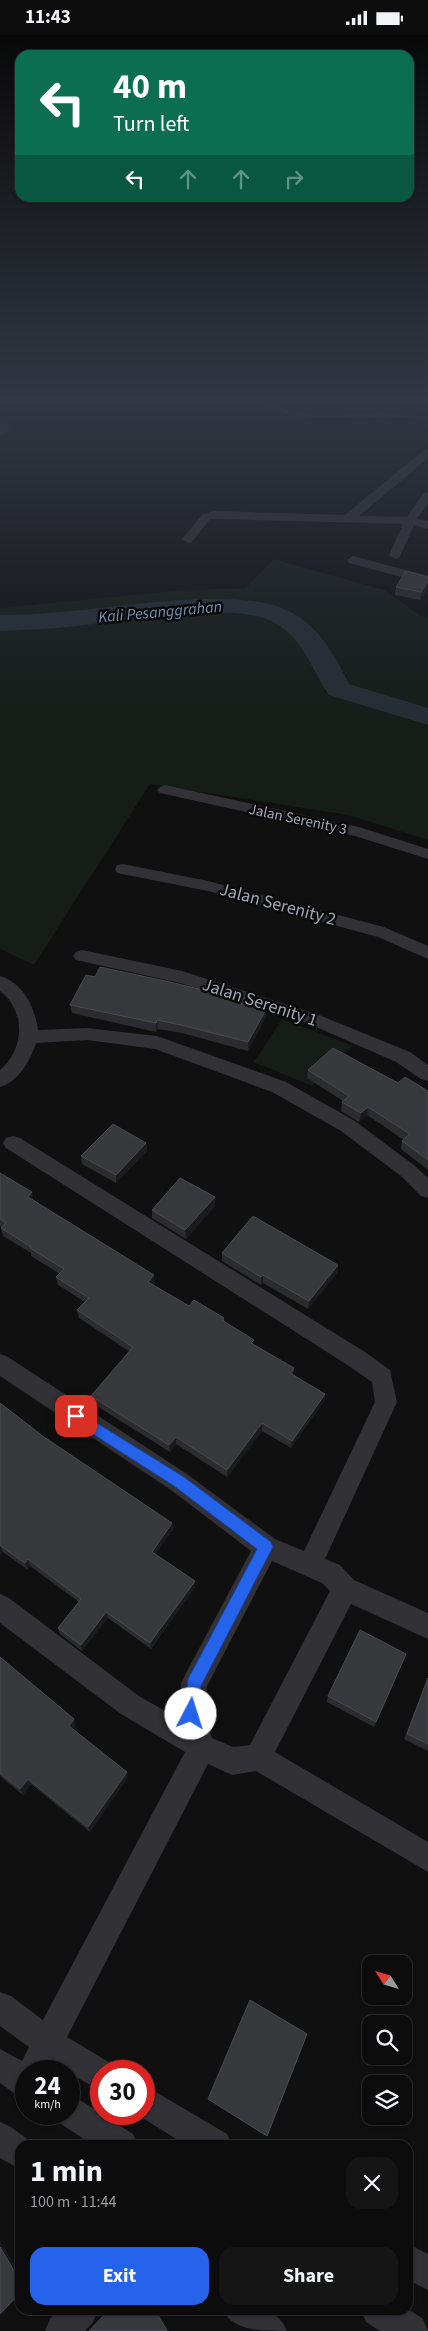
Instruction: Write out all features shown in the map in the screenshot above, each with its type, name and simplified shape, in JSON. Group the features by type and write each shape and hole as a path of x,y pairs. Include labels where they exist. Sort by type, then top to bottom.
{"street":[{"path":"353,516 364,507"},
{"path":"395,555 410,521 420,507"},
{"path":"322,509 353,516"},
{"path":"188,539 205,518 210,515 353,516 410,521 428,525"},
{"path":"352,560 428,580"},
{"name":"Jalan Serenity 3","path":"166,790 359,832 428,854"},
{"name":"Jalan Serenity 2","path":"123,869 208,886 384,933 428,953"},
{"name":"Jalan Serenity 1","path":"82,956 182,977 313,1019 403,1057 428,1074"},
{"path":"0,982 10,988 23,1002 29,1019 29,1037 20,1058 0,1080"},
{"path":"29,1037 87,1035 157,1043 279,1087 348,1126 408,1171 428,1190"},
{"path":"13,1143 357,1359 382,1377 386,1402 310,1565"},
{"path":"0,1364 76,1416 179,1482 266,1547 331,1574 345,1589 428,1626"},
{"path":"38,2060 202,1747 191,1714 194,1684 266,1547"},
{"path":"258,1757 345,1589"},
{"path":"0,1607 130,1705 202,1747 232,1761 258,1757 428,1858"},
{"path":"0,2007 48,2043 90,2068"},
{"path":"0,2065 15,2075"},
{"path":"155,2108 208,2140"},
{"path":"80,2118 114,2140"},
{"path":"0,2138 15,2149"},
{"path":"413,2264 428,2273"},
{"path":"62,2331 76,2315"},
{"path":"246,2315 270,2331"},
{"path":"386,2315 411,2331"}],"shaded area":[{"path":"273,559 384,590 421,616 428,618 428,840 348,815 150,784 34,965 0,949 0,608 175,591 246,588"},
{"path":"282,1019 353,1046 312,1086 254,1062"}],"building":[{"path":"406,571 428,577 428,581 421,592 396,587"},
{"path":"100,967 268,1006 248,1042 157,1020 156,1023 70,1005 86,975 95,977"},
{"path":"333,1048 398,1083 405,1077 428,1091 428,1160 402,1141 410,1134 368,1107 361,1113 342,1102 349,1096 308,1070"},
{"path":"113,1124 146,1143 116,1175 81,1156"},
{"path":"0,1173 32,1192 28,1197 154,1275 148,1282 189,1306 194,1300 224,1318 222,1320 254,1340 251,1343 294,1368 290,1373 325,1394 292,1441 262,1423 227,1470 176,1437 169,1445 91,1396 133,1347 77,1310 89,1298 56,1277 64,1269 1,1228 6,1223 0,1219"},
{"path":"180,1178 215,1197 185,1230 152,1210"},
{"path":"253,1216 338,1265 309,1301 263,1275 261,1277 222,1253"},
{"path":"0,1403 44,1437 172,1523 152,1552 195,1581 150,1643 106,1612 81,1645 58,1628 81,1599 28,1559 25,1563 0,1546"},
{"path":"360,1630 406,1654 376,1722 328,1696"},
{"path":"0,1657 74,1719 69,1726 127,1772 88,1827 28,1779 20,1789 0,1773"},
{"path":"428,1678 428,1744 407,1734"},
{"path":"250,2000 307,2034 267,2136 208,2099"},
{"path":"0,2247 15,2272 15,2298 0,2314"},
{"path":"104,2315 158,2315 167,2331 89,2331"}],"waterway":[{"name":"Kali Pesanggrahan","path":"0,623 77,619 179,607 231,606 265,610 284,617 304,634 320,655 338,689 428,717"}],"route":[{"path":"76,1416 179,1482 266,1547 194,1684 191,1714"}]}
